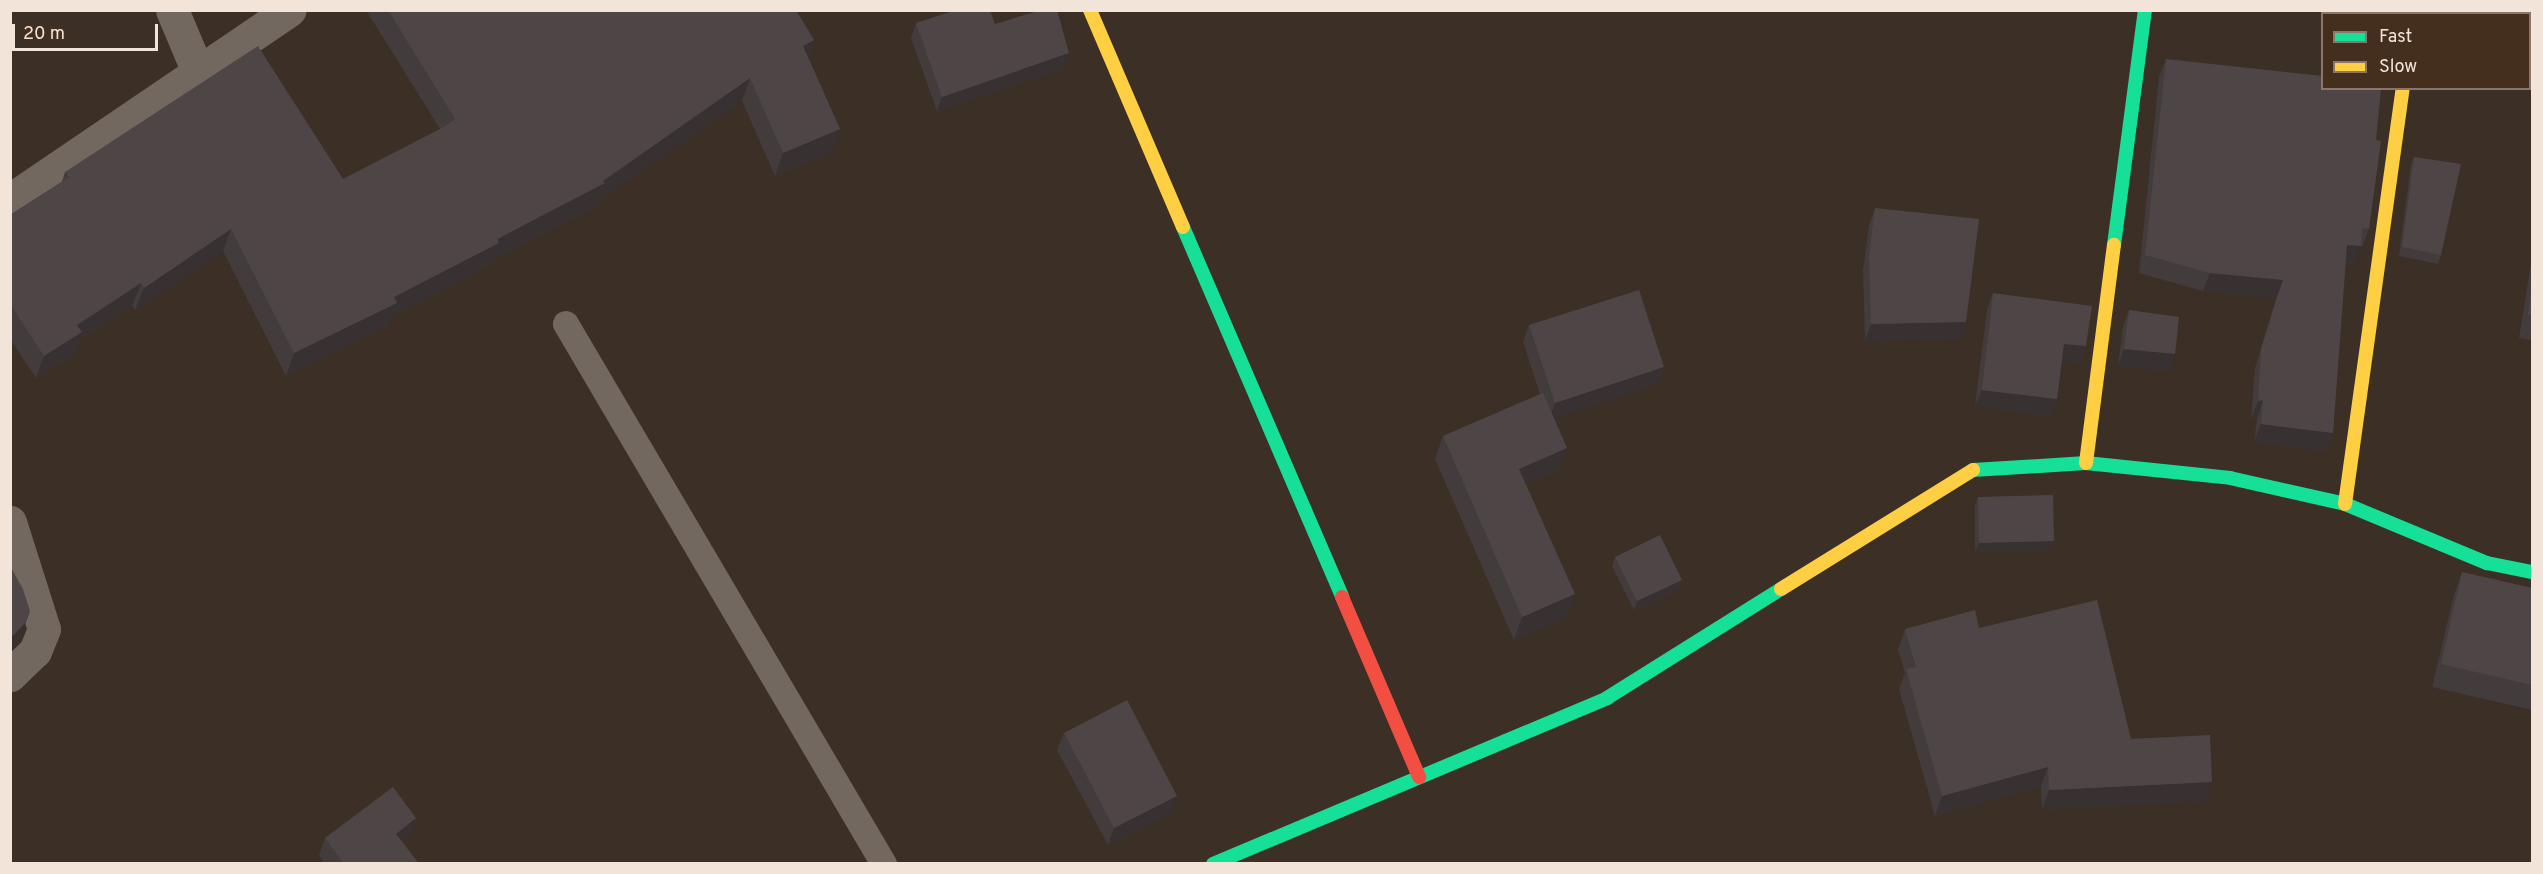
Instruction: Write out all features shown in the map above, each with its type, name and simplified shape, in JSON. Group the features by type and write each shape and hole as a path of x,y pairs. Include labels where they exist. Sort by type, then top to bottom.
{"street":[{"path":"172,10 198,72"},
{"path":"10,200 290,10"},
{"path":"1090,10 1419,777"},
{"path":"2086,463 2145,10"},
{"path":"2345,504 2403,90"},
{"path":"1213,864 1607,698 1970,470 2086,463 2230,478 2345,504 2487,563 2532,572"},
{"path":"10,522 44,629 35,651 10,675"}],"lane":[{"path":"566,324 885,864"}],"building":[{"path":"388,10 796,10 814,40 803,46 840,129 783,153 750,78 603,181 605,183 497,239 499,243 394,297 397,303 294,353 231,229 144,288 141,283 77,325 82,332 44,356 10,304 10,215 69,177 65,172 258,46 343,179 444,127 455,119"},
{"path":"956,10 990,10 995,24 1041,10 1057,10 1069,53 942,97 916,23"},
{"path":"2166,59 2321,76 2321,90 2381,90 2376,140 2381,141 2369,229 2362,228 2361,246 2347,245 2333,433 2261,424 2263,400 2258,401 2261,349 2283,280 2210,273 2145,255"},
{"path":"2414,157 2461,164 2441,255 2402,247"},
{"path":"1875,208 1979,219 1966,322 1871,324 1869,255"},
{"path":"2532,285 2532,315 2528,315"},
{"path":"1639,290 1664,367 1555,403 1529,325"},
{"path":"1993,293 2092,306 2086,346 2064,344 2057,399 1982,390"},
{"path":"2129,310 2179,317 2175,354 2124,349"},
{"path":"1543,393 1567,448 1519,469 1575,594 1522,617 1443,436"},
{"path":"2053,495 2054,541 1979,543 1978,497"},
{"path":"1660,535 1682,580 1637,601 1615,557"},
{"path":"10,566 23,589 30,611 25,623 14,635 10,636"},
{"path":"2462,572 2532,588 2532,685 2441,664"},
{"path":"2097,600 2131,739 2210,735 2212,782 2049,790 2048,767 1942,796 1906,669 1916,667 1905,629 1975,610 1979,628"},
{"path":"1127,700 1177,796 1114,828 1064,733"},
{"path":"393,787 416,818 396,834 419,864 344,864 325,838"}],"traffic: fast":[{"path":"2114,245 2145,10"},
{"path":"1183,227 1342,597"},
{"path":"1973,470 2086,463 2230,478 2345,504 2487,563 2532,572"},
{"path":"1213,864 1607,698 1781,589"}],"traffic: slow":[{"path":"1090,10 1183,227"},
{"path":"2345,504 2403,90"},
{"path":"2086,463 2114,245"},
{"path":"1781,589 1973,470"}],"traffic: jam":[{"path":"1342,597 1419,777"}]}
